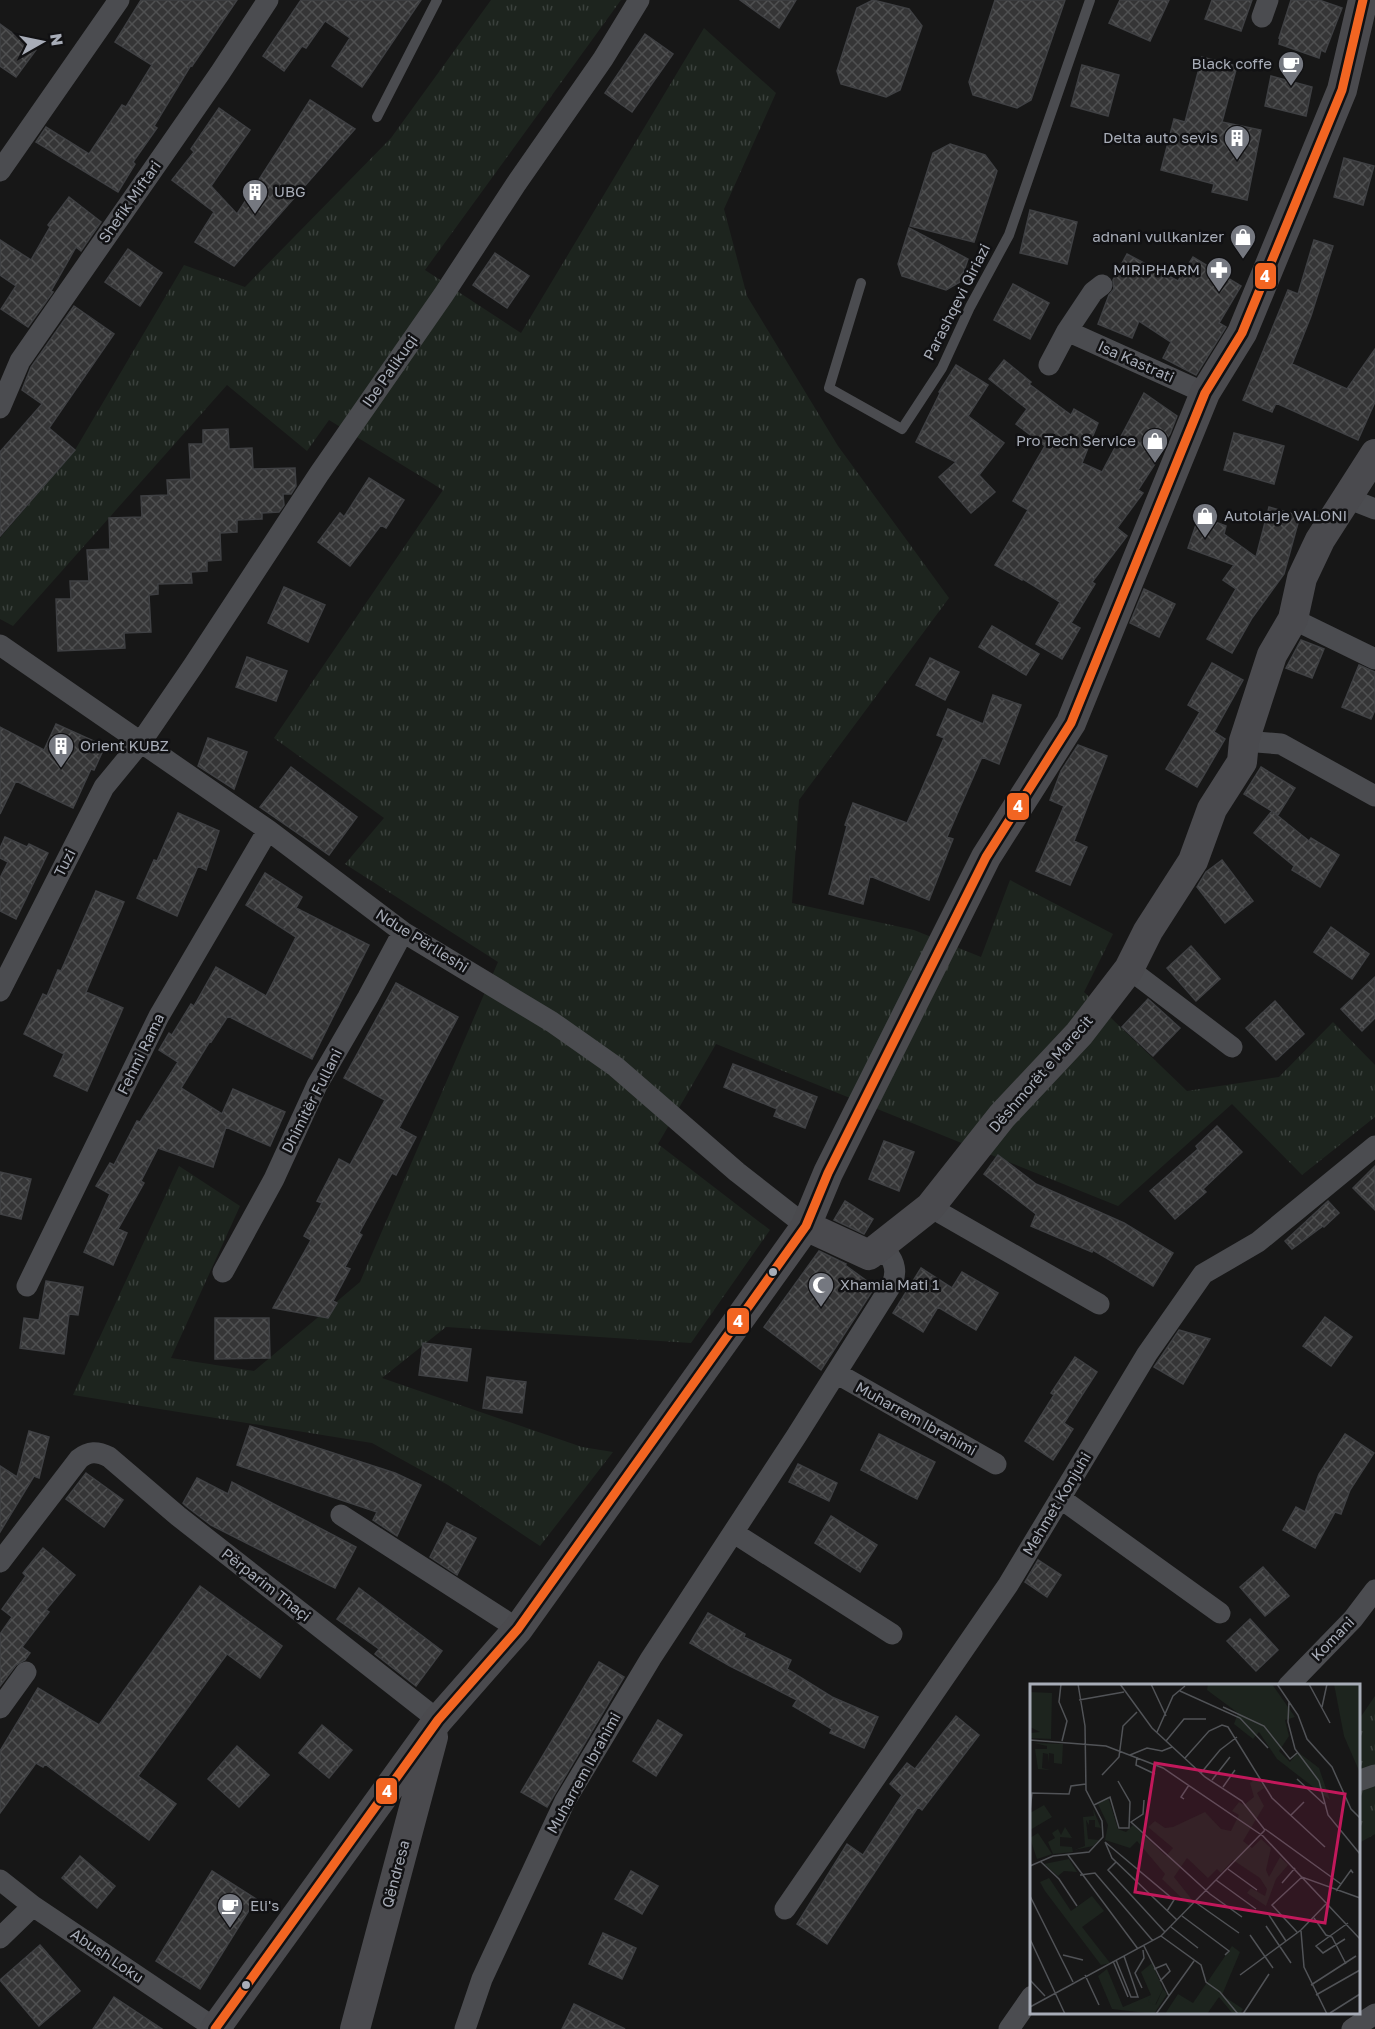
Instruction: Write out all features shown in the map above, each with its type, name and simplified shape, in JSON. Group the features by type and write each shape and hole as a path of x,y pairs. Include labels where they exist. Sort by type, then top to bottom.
{"street":[{"path":"0,171 119,0"},
{"name":"Shefik Miftari","path":"0,408 20,361 268,0"},
{"name":"Ibe Palikuqi","path":"141,742 319,474 603,59 639,0"},
{"path":"215,2029 438,1719 518,1629 806,1226 828,1173 986,857 1071,723 1204,393 1242,333 1342,90 1363,0"},
{"path":"1049,365 1067,331 1093,292 1102,285"},
{"name":"Isa Kastrati","path":"1067,331 1204,393"},
{"name":"Dëshmorët e Marecit","path":"869,1255 930,1208 1002,1116 1079,1035 1129,969 1148,931 1194,861 1212,809 1242,762 1244,741 1272,655 1293,619 1302,578 1320,540 1375,454"},
{"path":"1347,498 1375,509"},
{"path":"1293,619 1375,658"},
{"name":"Ndue Përlleshi","path":"0,645 268,830 403,932 552,1022 607,1061 737,1172 806,1226"},
{"path":"1244,741 1281,744 1375,796"},
{"name":"Tuzi","path":"0,991 104,787 141,742"},
{"name":"Fehmi Rama","path":"27,1286 159,1016 268,830"},
{"name":"Dhimitër Fullani","path":"223,1272 274,1179 317,1085 403,932"},
{"path":"1129,969 1232,1047"},
{"name":"Mehmet Konjuhi","path":"785,1909 1008,1585 1147,1354 1203,1274 1258,1242 1375,1146"},
{"path":"930,1208 1099,1304"},
{"path":"806,1226 869,1255"},
{"name":"Muharrem Ibrahimi","path":"465,2029 482,1979 565,1802 651,1658 734,1533 892,1284 895,1276 893,1262 887,1253 869,1255"},
{"name":"Muharrem Ibrahimi","path":"836,1373 996,1464"},
{"name":"Përparim Thaçi","path":"0,1562 79,1459 94,1452 109,1457 187,1523 438,1719"},
{"path":"1060,1498 1220,1614"},
{"path":"341,1515 518,1629"},
{"path":"734,1533 892,1634"},
{"name":"Komani","path":"1290,1684 1353,1619 1375,1590"},
{"path":"0,1708 26,1672"},
{"name":"Qëndresa","path":"355,2029 438,1719"},
{"path":"1360,1781 1375,1775"},
{"name":"Abush Loku","path":"0,1880 33,1906 215,2029"},
{"path":"0,1938 33,1906"},
{"path":"1009,2029 1030,1999"},
{"path":"1352,2029 1375,2014"}],"lane":[{"path":"377,117 436,0"},
{"name":"Parashqevi Qiriazi","path":"861,283 829,388 902,429 942,368 970,306 1009,235 1090,0"}],"green space":[{"path":"491,0 621,0 425,270 521,333 704,28 776,93 724,209 747,296 838,446 949,598 799,800 792,903 914,930 981,957 1010,880 1113,934 1084,992 1187,1091 1279,1077 1333,1022 1375,1065 1375,1117 1302,1175 1232,1104 1118,1206 716,1044 658,1144 770,1230 691,1343 446,1327 382,1378 582,1447 613,1452 540,1546 448,1485 372,1443 73,1395 179,1166 240,1206 171,1358 254,1371 360,1282 498,962 345,864 384,818 274,738 443,490 329,420 307,451 227,385 13,626 0,619 0,538 75,450 184,265 245,287 391,138"},
{"path":"1375,1696 1375,1834 1360,1842 1360,1718"}],"building":[{"path":"141,0 237,0 191,65 154,126 157,128 133,162 135,164 118,192 36,142 46,127 89,154 122,105 126,107 152,65 115,42"},
{"path":"301,0 421,0 362,87 332,66 350,38 325,21 306,48 302,46 284,71 263,56"},
{"path":"740,0 796,0 779,28"},
{"path":"873,0 909,9 922,26 900,90 886,97 841,84 837,71 857,8"},
{"path":"995,0 1065,0 1031,100 1017,108 973,95 969,82"},
{"path":"1120,0 1169,0 1150,41 1109,23"},
{"path":"1212,0 1252,0 1241,31 1205,19"},
{"path":"1291,0 1319,0 1342,8 1325,52 1321,50 1319,58 1279,44"},
{"path":"0,24 36,50 16,77 0,66"},
{"path":"645,34 673,54 632,112 605,93"},
{"path":"1202,57 1237,66 1222,122 1261,130 1247,200 1212,192 1214,184 1161,170 1174,119 1185,122"},
{"path":"1082,65 1119,75 1108,116 1071,106"},
{"name":"Black coffe","path":"1271,76 1312,87 1306,116 1265,106"},
{"path":"310,100 355,129 234,266 195,242 214,212 172,180 194,152 191,149 219,108 250,130 211,186 237,214"},
{"path":"950,144 985,155 997,171 974,242 910,226 933,153"},
{"path":"1344,158 1374,166 1363,205 1334,197"},
{"path":"69,197 101,222 81,251 76,247 51,291 53,292 28,327 1,309 16,286 0,275 0,240 31,260 50,227 48,225"},
{"path":"1030,210 1077,222 1067,264 1020,253"},
{"path":"909,228 968,259 960,282 946,290 902,276 898,264"},
{"path":"1314,240 1333,246 1311,316 1292,364 1347,389 1375,349 1375,402 1358,440 1276,403 1272,412 1243,400 1288,290 1298,294"},
{"path":"128,249 162,273 140,306 105,282"},
{"path":"495,253 529,276 507,308 473,285"},
{"path":"1127,254 1178,281 1193,257 1241,286 1219,323 1226,327 1196,375 1163,358 1171,342 1139,321 1132,338 1098,324 1109,295 1114,289 1113,280"},
{"path":"1013,284 1049,303 1030,339 994,320"},
{"path":"74,306 114,334 49,428 75,450 0,536 0,452 42,404 22,390 31,367"},
{"path":"1004,360 1031,382 1029,384 1071,415 1074,409 1098,423 1082,463 1102,472 1144,393 1177,416 1170,434 1156,454 1160,456 1138,490 1143,493 1117,528 1127,536 1092,582 1095,584 1071,623 1080,628 1062,659 1036,644 1060,602 995,565 1028,510 1013,501 1045,446 1016,424 1027,409 989,379"},
{"path":"956,365 988,385 968,416 1004,443 979,475 995,492 971,513 939,477 956,462 916,442 939,392"},
{"path":"228,429 229,449 252,448 253,469 295,468 296,486 291,494 283,494 284,505 279,512 262,513 262,519 237,520 237,532 220,533 221,560 207,561 207,571 191,572 192,583 158,584 158,594 149,595 151,632 124,633 125,648 58,651 56,599 71,599 70,581 89,581 87,550 110,549 109,518 142,517 141,496 168,495 167,480 191,479 189,444 203,444 203,430"},
{"path":"1234,433 1284,446 1274,484 1224,470"},
{"path":"369,478 404,500 386,528 381,525 350,566 318,542 340,513 344,517"},
{"path":"1269,507 1300,516 1284,574 1252,618 1232,653 1207,639 1236,589 1223,580 1234,565 1188,548 1199,516 1226,526 1224,534 1256,557"},
{"path":"284,587 325,605 308,642 268,623"},
{"path":"1144,589 1175,604 1159,637 1130,623"},
{"path":"992,626 1039,654 1026,675 979,647"},
{"path":"1301,640 1324,649 1312,678 1286,668"},
{"path":"247,657 287,671 276,701 236,687"},
{"path":"930,658 959,672 945,700 916,685"},
{"path":"1212,663 1243,680 1214,732 1225,739 1197,787 1166,769 1200,712 1188,705"},
{"path":"1359,665 1375,672 1375,710 1371,719 1342,707"},
{"path":"993,695 1021,705 999,764 982,757 947,837 953,839 929,900 870,876 863,904 829,894 847,826 845,825 853,803 907,823 944,738 937,735 948,709 983,724"},
{"name":"Orient KUBZ","path":"56,724 105,746 94,770 91,769 73,808 16,781 0,814 0,727 44,750"},
{"path":"208,738 247,752 234,789 198,766"},
{"path":"1078,745 1107,756 1074,841 1087,847 1070,885 1036,871 1064,806 1050,800 1061,771"},
{"path":"291,767 357,817 329,855 260,807"},
{"path":"1261,767 1295,788 1278,815 1273,812 1309,841 1311,838 1339,855 1320,887 1292,870 1294,866 1254,833 1272,811 1244,794"},
{"path":"178,813 219,831 206,870 198,866 177,916 137,898 154,860 157,861"},
{"path":"5,837 27,847 29,844 48,853 16,919 0,911 0,878 8,862 0,858 0,848"},
{"path":"1222,860 1253,901 1225,923 1197,887 1206,872"},
{"path":"265,873 302,897 296,908 369,945 312,1059 228,1016 181,1088 222,1114 233,1089 285,1112 270,1146 226,1127 213,1167 158,1148 141,1181 144,1183 118,1229 127,1233 113,1265 84,1252 110,1194 96,1186 110,1163 114,1165 137,1121 140,1122 178,1062 159,1050 169,1033 172,1035 191,1004 194,1006 216,967 266,996 296,937 246,905"},
{"path":"96,891 124,902 86,992 123,1008 87,1091 54,1076 64,1054 24,1034 43,994 47,996 58,970 61,971"},
{"path":"1331,927 1369,954 1352,979 1314,952"},
{"path":"1191,946 1220,979 1196,1001 1167,968"},
{"path":"1375,977 1375,1018 1362,1031 1341,1009"},
{"path":"396,983 458,1017 399,1128 416,1137 396,1175 392,1173 359,1233 362,1235 345,1267 350,1269 333,1301 337,1303 328,1318 273,1308 311,1240 304,1236 322,1203 317,1201 339,1159 350,1165 385,1100 344,1078"},
{"path":"1148,999 1180,1028 1153,1056 1122,1027"},
{"path":"1275,1001 1304,1034 1276,1060 1246,1028"},
{"path":"733,1064 817,1097 805,1128 774,1116 777,1109 724,1087"},
{"path":"1217,1126 1242,1152 1203,1189 1206,1192 1175,1219 1150,1191 1198,1149 1196,1146"},
{"path":"884,1141 914,1152 899,1191 869,1179"},
{"path":"998,1155 1036,1184 1124,1223 1173,1253 1153,1286 1093,1250 1092,1252 1031,1226 1036,1214 984,1174"},
{"path":"1375,1166 1375,1210 1353,1188"},
{"path":"0,1172 31,1179 21,1219 0,1214"},
{"path":"845,1201 873,1219 864,1234 834,1220"},
{"path":"1328,1201 1339,1213 1324,1227 1292,1249 1285,1241"},
{"name":"Xhamia Mati 1","path":"819,1251 846,1264 875,1287 821,1370 764,1327"},
{"path":"921,1268 952,1288 962,1272 998,1293 976,1330 938,1307 923,1332 893,1313"},
{"path":"46,1281 83,1287 78,1315 69,1314 64,1354 20,1348 24,1318 39,1320"},
{"path":"1325,1317 1352,1337 1331,1366 1303,1346"},
{"path":"215,1318 269,1318 270,1358 215,1359"},
{"path":"1179,1330 1210,1339 1183,1384 1154,1367"},
{"path":"423,1343 471,1349 467,1381 419,1375"},
{"path":"1075,1357 1097,1372 1064,1423 1073,1429 1053,1460 1025,1441 1054,1395 1051,1393"},
{"path":"487,1377 526,1382 522,1413 483,1408"},
{"path":"250,1426 395,1473 421,1485 397,1536 373,1520 377,1512 237,1465"},
{"path":"29,1431 49,1437 39,1478 34,1476 0,1532 0,1466 17,1477"},
{"path":"879,1434 935,1462 917,1499 861,1470"},
{"path":"1345,1434 1374,1453 1350,1490 1341,1514 1335,1512 1315,1548 1283,1530 1296,1507 1305,1512 1319,1474"},
{"path":"798,1464 837,1483 829,1501 789,1482"},
{"path":"86,1473 123,1500 104,1527 66,1499"},
{"path":"197,1478 228,1494 232,1482 356,1547 335,1588 211,1525 186,1506 183,1503"},
{"path":"831,1516 877,1545 860,1572 815,1543"},
{"path":"447,1523 476,1538 457,1575 430,1557"},
{"path":"43,1548 75,1575 46,1610 49,1612 22,1647 30,1653 25,1660 16,1665 0,1686 0,1634 12,1617 2,1609 26,1576 23,1573"},
{"path":"1038,1560 1061,1575 1047,1597 1025,1582"},
{"path":"1263,1567 1289,1596 1265,1616 1240,1587"},
{"path":"200,1586 282,1646 260,1678 227,1654 138,1776 176,1804 149,1840 45,1764 43,1767 36,1763 0,1813 0,1751 38,1688 99,1725"},
{"path":"359,1588 442,1651 416,1686 375,1654 379,1649 337,1619"},
{"path":"708,1613 745,1634 744,1637 791,1660 787,1669 832,1697 878,1717 864,1748 830,1733 832,1729 793,1706 797,1700 690,1643"},
{"path":"1250,1619 1278,1650 1256,1671 1227,1641"},
{"path":"599,1662 624,1677 547,1807 521,1792"},
{"path":"956,1716 979,1735 922,1810 918,1807 827,1944 797,1924 847,1844 863,1855 902,1795 890,1784 907,1763 915,1769"},
{"path":"658,1720 682,1735 656,1776 633,1761"},
{"path":"322,1725 352,1750 329,1778 299,1753"},
{"path":"237,1746 269,1775 239,1807 208,1779"},
{"path":"80,1856 115,1886 97,1908 62,1878"},
{"path":"212,1871 256,1899 200,1989 156,1961"},
{"path":"631,1871 658,1886 642,1914 615,1899"},
{"path":"603,1933 636,1948 622,1979 589,1964"},
{"path":"40,1945 80,1991 39,2026 0,1980"},
{"path":"114,1997 162,2029 93,2029"},
{"path":"574,2004 625,2029 562,2029"}],"transit line":[{"name":"4","path":"215,2029 438,1720 518,1629 806,1226 828,1173 986,857 1071,723 1205,393 1242,333 1342,90 1363,0"}],"place":[{"name":"Black coffe","path":"1291,87"},
{"name":"Delta auto sevis","path":"1237,161"},
{"name":"UBG","path":"255,215"},
{"name":"adnani vullkanizer","path":"1243,260"},
{"name":"MIRIPHARM","path":"1219,293"},
{"name":"Pro Tech Service","path":"1155,464"},
{"name":"Autolarje VALONI","path":"1205,539"},
{"name":"Orient KUBZ","path":"61,769"},
{"name":"Xhamia Mati 1","path":"821,1308"},
{"name":"Eli's","path":"230,1929"}]}
